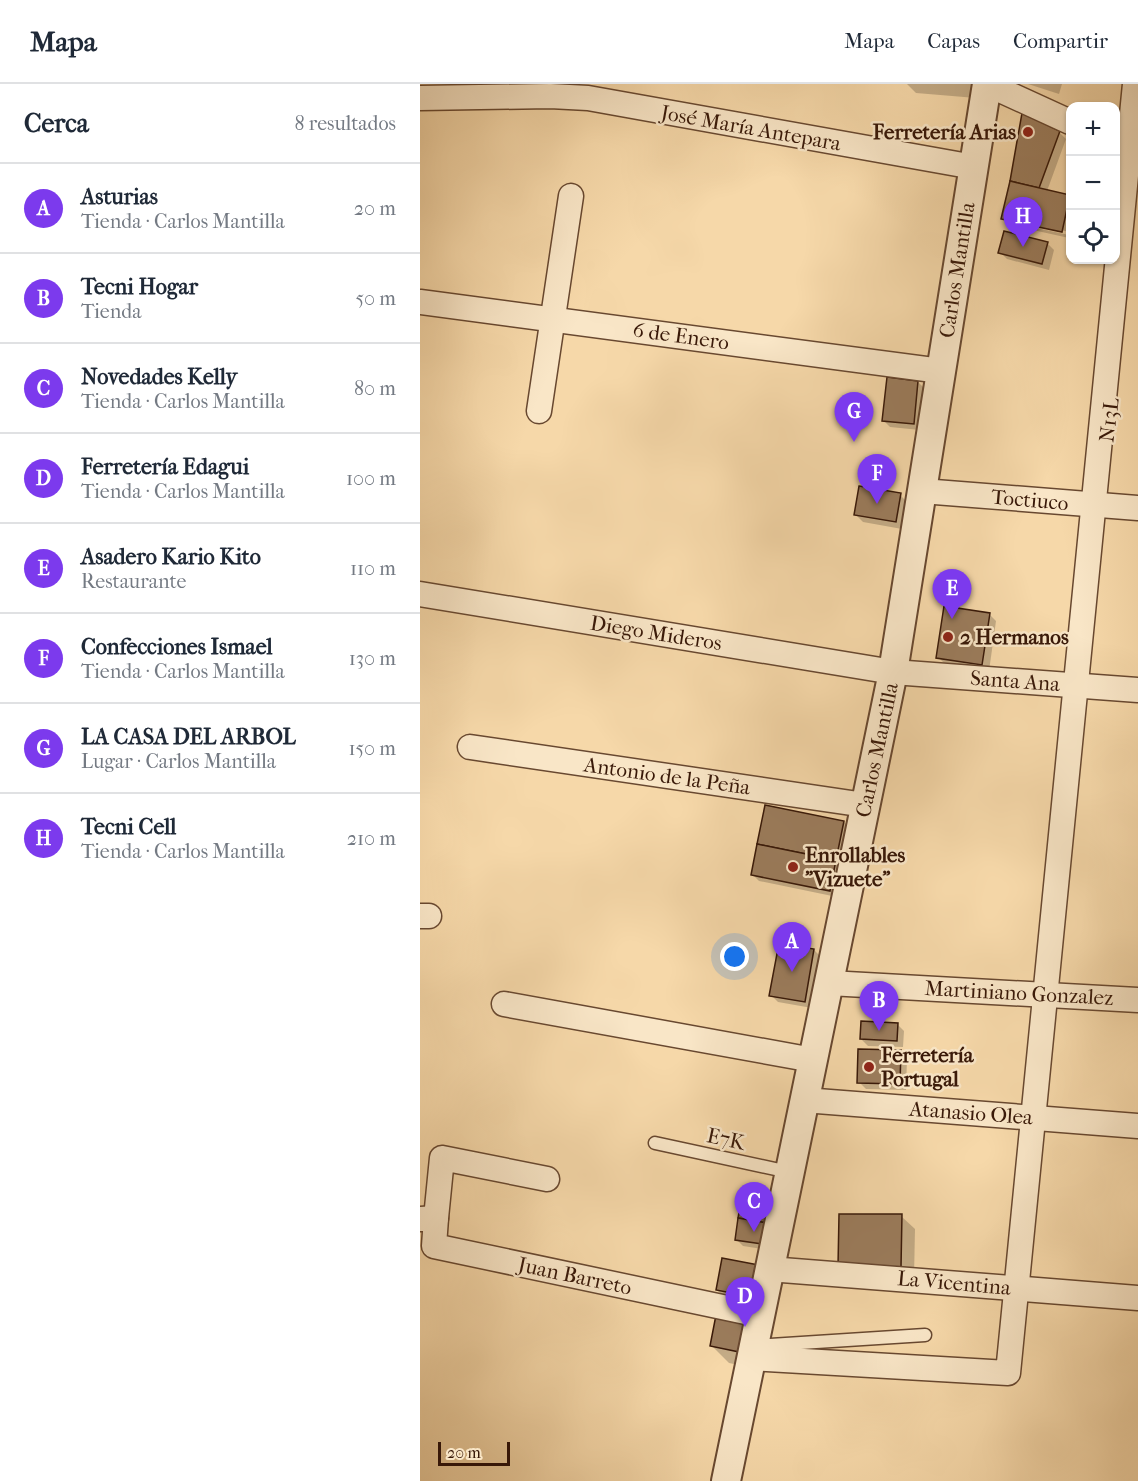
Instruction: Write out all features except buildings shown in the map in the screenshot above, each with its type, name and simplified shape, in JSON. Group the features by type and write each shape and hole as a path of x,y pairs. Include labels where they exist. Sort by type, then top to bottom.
{"street":[{"path":"987,84 1066,120"},
{"name":"Carlos Mantilla","path":"726,1481 893,672 987,84"},
{"path":"752,1352 1008,1373 1135,84"},
{"name":"José María Antepara","path":"420,98 550,96 588,98 974,167"},
{"path":"1120,145 1138,153"},
{"path":"539,411 571,196"},
{"name":"6 de Enero","path":"420,302 941,371"},
{"name":"N13L","path":"1098,505 1119,336"},
{"name":"Toctiuco","path":"921,491 1138,508"},
{"name":"Diego Mideros","path":"420,594 893,672"},
{"name":"Santa Ana","path":"893,672 1138,690"},
{"name":"Antonio de la Peña","path":"470,747 865,806"},
{"name":"Martiniano Gonzalez","path":"829,983 1138,1000"},
{"path":"504,1004 813,1060"},
{"name":"Atanasio Olea","path":"804,1100 1138,1126"},
{"path":"428,1218 442,1158 547,1179"},
{"name":"Juan Barreto","path":"428,1218 434,1246 760,1315"},
{"name":"La Vicentina","path":"770,1269 1138,1298"}],"lane":[{"name":"E7K","path":"655,1143 789,1172"},
{"path":"752,1352 925,1335"}],"place":[{"name":"Ferretería Arias","path":"1028,132"},
{"name":"Tecni Cell","path":"1023,247"},
{"name":"LA CASA DEL ARBOL","path":"854,442"},
{"name":"Confecciones Ismael","path":"877,504"},
{"name":"Asadero Kario Kito","path":"952,619"},
{"name":"2 Hermanos","path":"948,637"},
{"name":"Enrollables \"Vizuete\"","path":"793,867"},
{"name":"Asturias","path":"792,972"},
{"name":"Tecni Hogar","path":"879,1031"},
{"name":"Ferretería Portugal","path":"869,1067"},
{"name":"Novedades Kelly","path":"754,1232"},
{"name":"Ferretería Edagui","path":"745,1327"}]}
